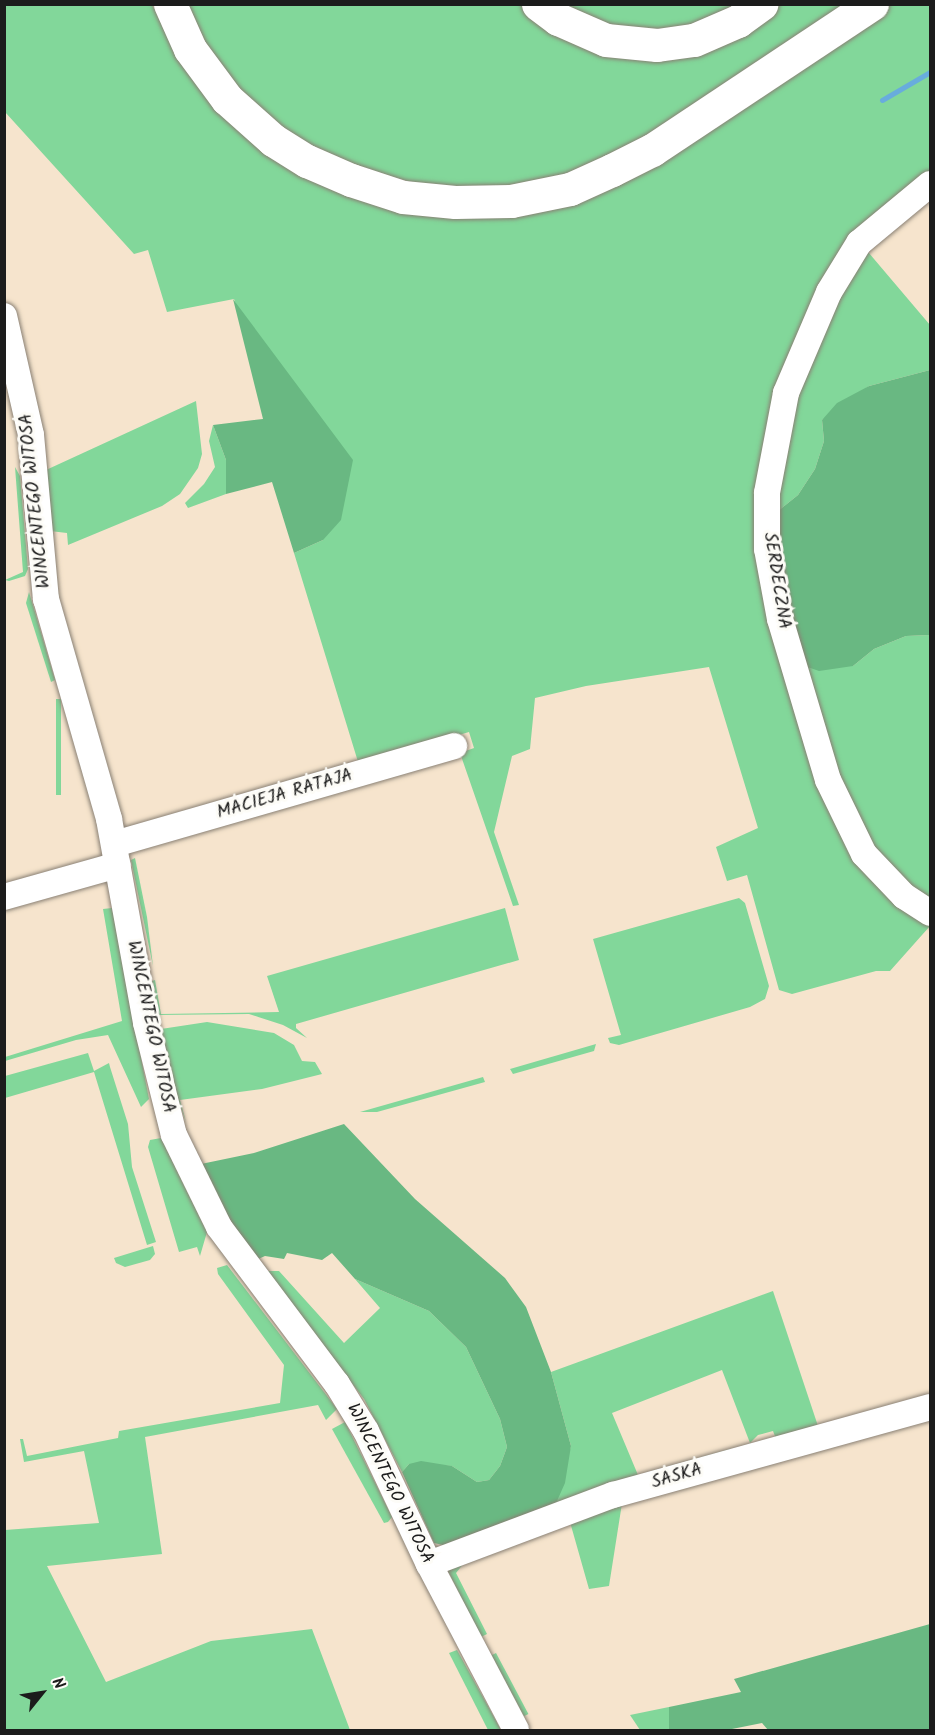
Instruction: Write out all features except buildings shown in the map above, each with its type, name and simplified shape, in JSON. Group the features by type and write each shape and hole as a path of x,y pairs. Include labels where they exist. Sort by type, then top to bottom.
{"highway":[{"path":"170,4 190,49 227,99 273,140 306,161 351,180 403,197 455,202 511,201 570,189 612,170 652,150 872,4"},
{"path":"538,4 558,19 606,40 657,45 694,40 738,21 760,4"}],"street":[{"name":"SERDECZNA","path":"930,184 860,243 829,292 786,393 767,493 767,549 780,619 828,780 864,854 904,896 930,913"},
{"name":"WINCENTEGO WITOSA","path":"4,316 31,435 46,599 117,855 155,1070 167,1115 193,1180 240,1258 353,1408 429,1564 516,1731"},
{"name":"MACIEJA RATAJA","path":"4,897 117,855 454,746"},
{"name":"SASKA","path":"429,1564 614,1495 930,1407"}],"green space":[{"path":"5,5 152,5 178,47 309,171 552,201 885,5 930,5 930,177 858,236 761,483 842,825 930,917 930,926 890,971 876,971 792,994 779,990 747,875 727,881 716,847 758,828 709,667 586,686 535,698 530,749 512,756 494,832 519,905 513,906 460,753 474,748 469,732 359,765 294,553 323,540 234,299 167,312 148,250 134,254 5,112"},
{"path":"176,5 523,5 622,51 774,5 847,5 655,137 558,180 449,191 341,165 249,106"},
{"path":"557,5 742,5 691,28 619,31"},
{"path":"863,246 930,325 930,370 869,386 822,420 824,441 815,469 798,495 773,515 792,395"},
{"path":"233,299 353,460 341,520 323,540 294,553 272,482 226,494 226,460 213,425 263,419"},
{"path":"930,370 930,635 906,636 874,649 853,666 819,671 799,664 773,515 798,495 815,469 824,441 822,420 837,403 869,386"},
{"path":"196,401 202,454 198,468 180,494 162,506 68,545 67,533 50,531 46,470"},
{"path":"213,425 226,460 226,494 188,508 185,503 204,484 215,467 209,441"},
{"path":"15,467 20,476 28,569 25,576 9,581 5,580 23,572"},
{"path":"29,592 55,680 51,682 26,603"},
{"path":"930,635 930,909 867,852 799,664 853,666 874,649 906,636"},
{"path":"56,699 61,699 61,795 56,795"},
{"path":"135,858 147,917 153,966 131,860"},
{"path":"739,898 745,903 769,986 765,999 750,1007 619,1045 610,1043 608,1038 621,1035 593,939"},
{"path":"112,908 149,1099 141,1107 108,1035 76,1040 5,1061 5,1057 122,1021 103,909"},
{"path":"505,908 519,960 296,1024 296,1028 307,1038 283,1025 249,1014 158,1015 152,981 155,980 161,1014 279,1012 267,976"},
{"path":"207,1022 274,1033 294,1045 302,1061 315,1062 322,1074 262,1089 180,1100 186,1122 168,1070 161,1029"},
{"path":"596,1044 594,1051 513,1074 510,1069"},
{"path":"88,1053 94,1071 109,1063 128,1124 132,1167 156,1242 147,1245 94,1072 5,1098 5,1076"},
{"path":"483,1077 485,1082 377,1112 360,1112"},
{"path":"344,1124 415,1199 505,1278 526,1307 551,1372 571,1446 565,1483 553,1510 447,1546 434,1543 402,1472 409,1464 421,1461 452,1466 477,1482 489,1480 500,1466 507,1447 500,1419 466,1347 429,1311 355,1279 332,1253 322,1260 287,1253 284,1259 265,1256 256,1260 217,1199 201,1164 254,1153"},
{"path":"161,1138 207,1232 200,1256 197,1247 179,1252 148,1147 150,1140"},
{"path":"153,1246 155,1254 150,1260 125,1267 116,1263 114,1258"},
{"path":"227,1265 337,1409 326,1420 318,1405 145,1437 162,1554 47,1566 106,1682 211,1641 312,1629 350,1730 5,1730 5,1530 99,1523 84,1451 24,1462 20,1439 23,1439 27,1456 118,1438 119,1431 280,1403 284,1365 218,1274 217,1268"},
{"path":"266,1271 279,1271 344,1343 380,1308 355,1279 429,1311 466,1347 500,1419 507,1447 500,1466 489,1480 477,1482 452,1466 409,1464 402,1472 364,1399"},
{"path":"773,1291 820,1432 778,1444 773,1431 758,1435 750,1443 722,1370 612,1413 638,1475 730,1449 728,1455 553,1510 571,1446 551,1372"},
{"path":"345,1422 392,1517 388,1522 384,1523 332,1429"},
{"path":"623,1497 609,1586 589,1589 570,1522 520,1539 516,1546 521,1533"},
{"path":"468,1558 456,1573 487,1634 481,1637 446,1567"},
{"path":"930,1624 930,1730 768,1730 762,1723 727,1730 669,1730 669,1707 741,1692 734,1679"},
{"path":"457,1650 501,1730 488,1730 449,1653"},
{"path":"496,1653 528,1714 524,1716 492,1655"},
{"path":"669,1707 669,1730 640,1730 630,1715"}],"waterway":[{"path":"882,100 930,72"}]}
